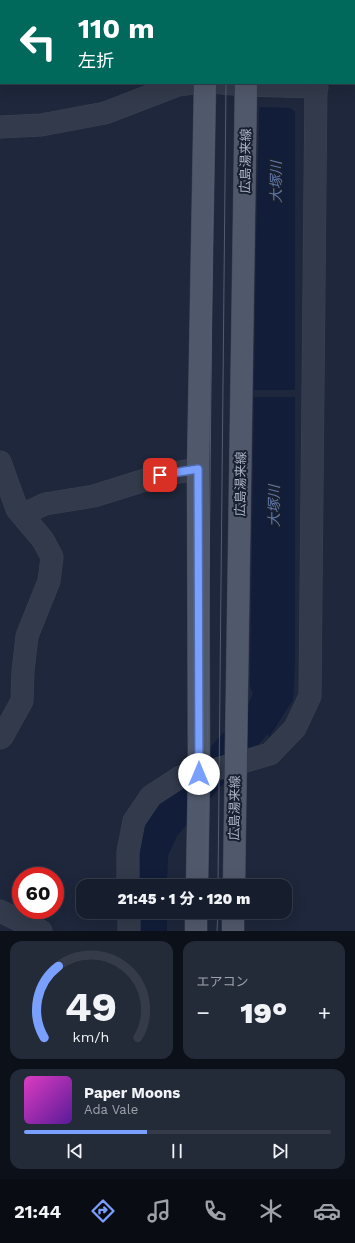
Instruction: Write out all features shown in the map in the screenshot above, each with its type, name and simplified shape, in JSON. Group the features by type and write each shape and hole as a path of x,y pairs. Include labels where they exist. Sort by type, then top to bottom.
{"main road":[{"path":"197,879 199,774 198,469 205,84"},
{"name":"広島湯来線","path":"234,879 242,768 236,707 249,85"},
{"path":"196,919 196,931"},
{"path":"233,919 233,931"}],"street":[{"path":"0,127 41,125 106,113 178,85 186,84"},
{"path":"128,879 128,852 134,822 152,796 180,777 242,768 270,754 295,728 310,696 312,86 235,84"},
{"path":"0,462 17,509 43,540 52,557 49,581 27,636 23,671 22,701 2,737 0,738"},
{"path":"22,515 45,504 94,496 160,475 198,469"},
{"path":"0,911 33,929"},
{"path":"129,919 129,931"}],"water":[{"path":"260,84 295,84 295,665 293,700 269,737 250,686 256,246"}],"pier":[{"path":"258,84 297,84 297,113 290,108 259,107 257,109"},
{"path":"252,390 297,390 297,397 252,397"}],"waterway":[{"name":"大塚川","path":"150,879 151,852 163,826 262,715 273,691 273,671"},
{"name":"大塚川","path":"150,919 150,931"}],"tram line":[{"path":"206,879 214,84"},
{"path":"218,879 226,84"},
{"path":"206,919 206,931"},
{"path":"217,931 218,919"}],"route":[{"path":"160,475 198,469 199,774"}]}
